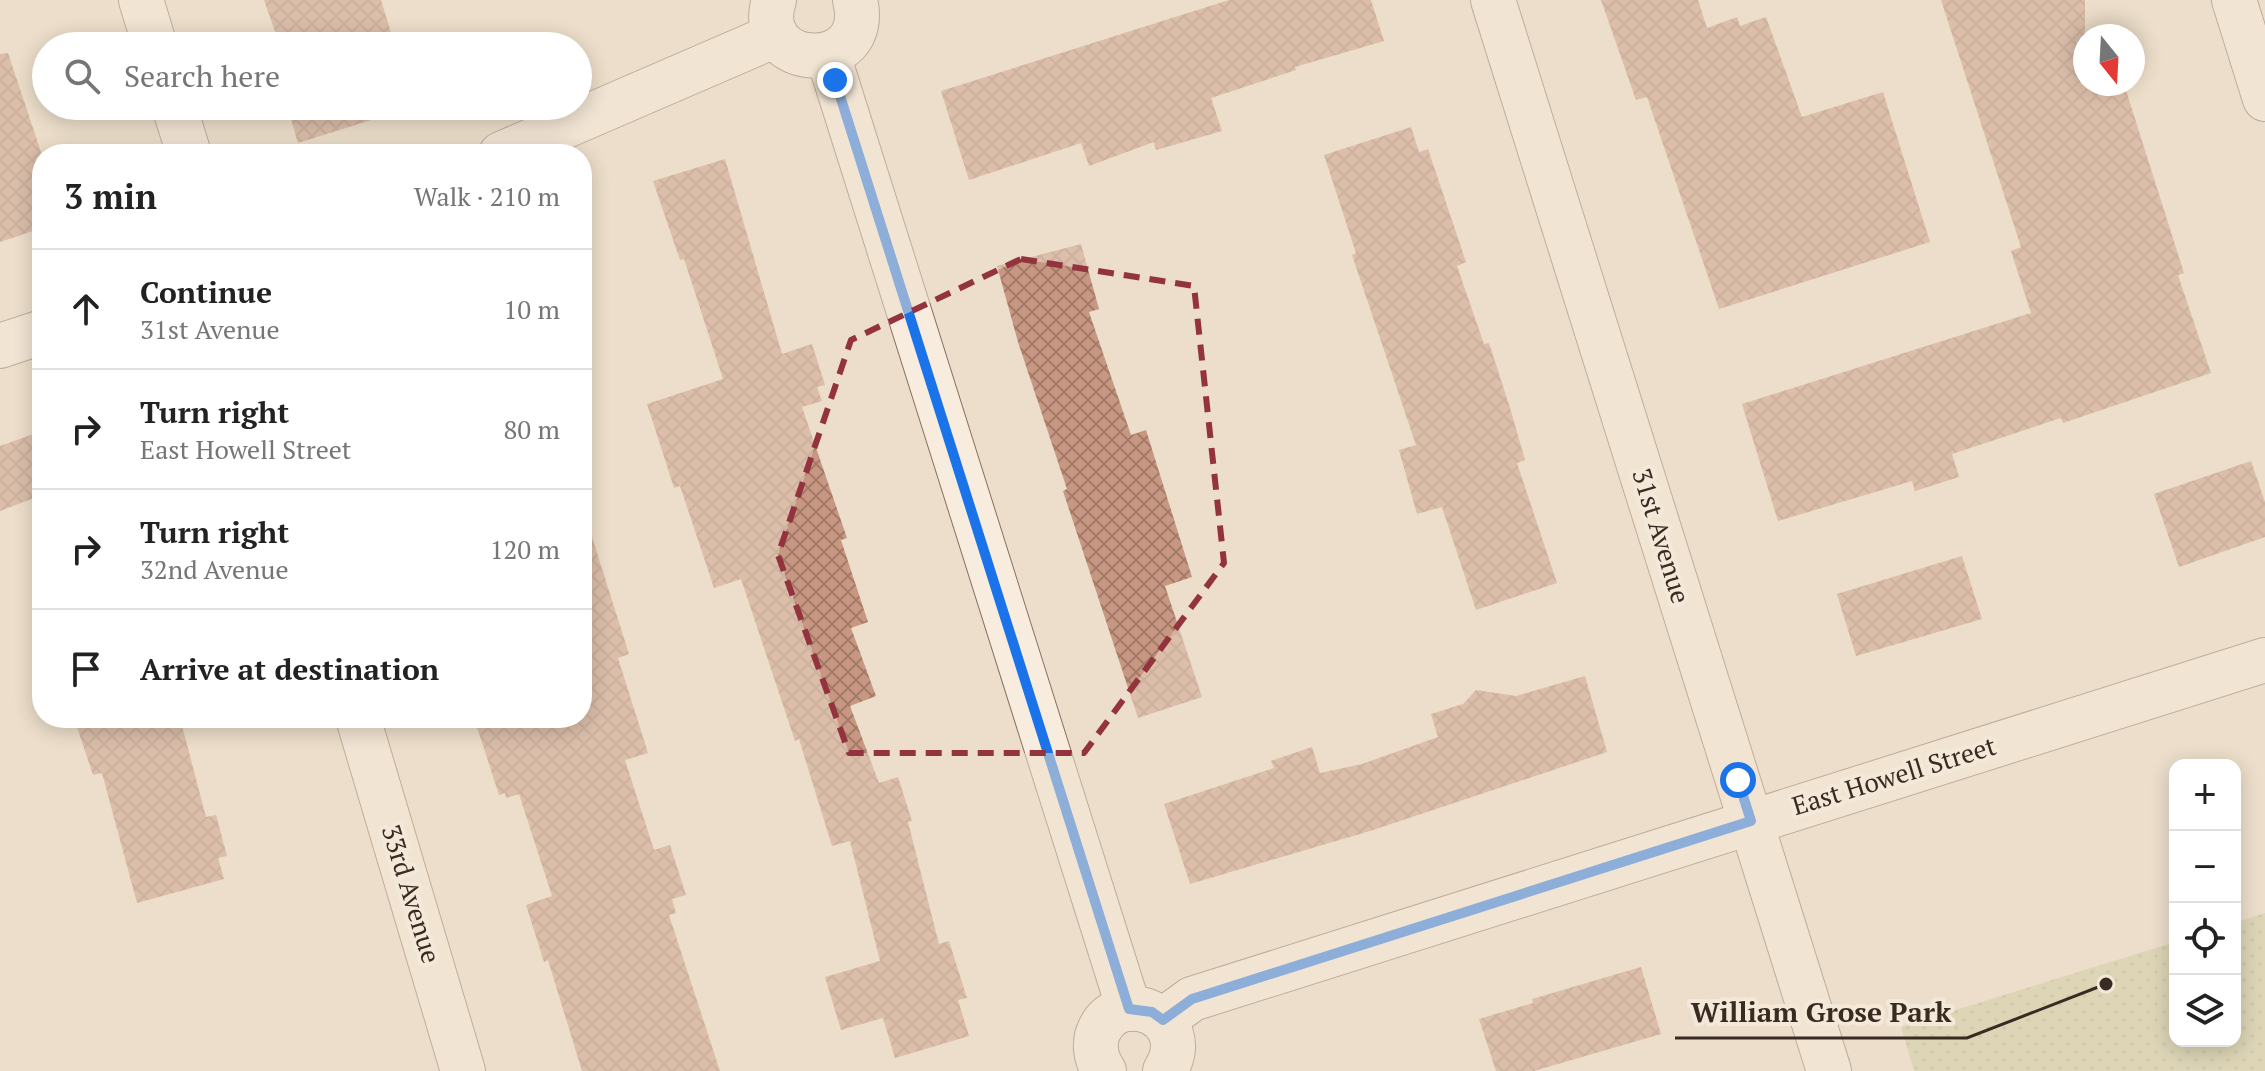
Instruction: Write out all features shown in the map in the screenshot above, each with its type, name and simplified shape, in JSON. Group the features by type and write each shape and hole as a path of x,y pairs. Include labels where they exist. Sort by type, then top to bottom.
{"street":[{"path":"141,0 151,32"},
{"name":"31st Avenue","path":"1493,0 1829,1071"},
{"path":"2234,0 2265,99"},
{"path":"592,108 775,17 796,53 809,57 828,55 847,42 854,31 858,1"},
{"path":"828,55 1146,1014 1170,1031 1172,1057 1165,1071"},
{"path":"178,120 186,144"},
{"path":"521,144 569,120"},
{"path":"0,346 32,335"},
{"name":"East Howell Street","path":"1097,1069 1095,1045 1098,1033 1114,1014 1146,1014 2265,660"},
{"name":"33rd Avenue","path":"361,728 463,1071"}],"highlighted area":[{"path":"1021,259 1194,286 1224,563 1084,753 849,753 778,555 851,340"}],"green space":[{"path":"2265,913 2265,1071 1914,1071 1901,1027 2169,944 2169,1047 2241,1047 2241,921"}],"building":[{"path":"264,0 381,0 391,32 275,32"},
{"path":"1229,0 1371,0 1384,41 1295,67 1296,70 1211,98 1222,131 1156,150 1154,142 1089,166 1081,143 969,180 941,91"},
{"path":"1601,0 1698,0 1707,28 1737,17 1740,26 1766,17 1802,117 1883,92 1930,242 1719,309 1647,97 1636,100"},
{"path":"1941,0 2085,0 2085,24 2073,24 2073,96 2128,96 2184,273 2178,275 2211,373 2063,423 2061,418 1952,454 1959,477 1915,491 1912,481 1778,521 1742,404 2031,313 2011,251 2021,247"},
{"path":"8,53 38,144 32,144 32,231 0,242 0,54"},
{"path":"291,120 371,120 298,143"},
{"path":"1411,127 1419,152 1428,149 1466,262 1457,266 1484,344 1489,343 1511,411 1525,460 1517,463 1557,583 1476,610 1442,507 1417,514 1399,450 1416,445 1352,255 1356,253 1324,155"},
{"path":"725,159 782,354 812,344 825,385 817,387 822,401 802,407 847,538 841,540 868,622 851,628 876,696 850,706 879,783 898,777 912,821 908,822 939,944 949,941 967,998 958,1000 969,1036 895,1058 883,1018 841,1030 825,977 880,961 850,841 832,846 799,739 795,741 741,579 714,588 680,486 674,488 647,404 723,379 684,259 680,260 653,181"},
{"path":"1081,244 1099,309 1089,312 1131,435 1146,430 1192,577 1165,586 1202,697 1138,718 1063,491 1067,489 1018,342 997,266"},
{"path":"32,435 32,499 0,511 0,446"},
{"path":"2251,461 2265,502 2265,537 2179,567 2154,494"},
{"path":"592,537 629,654 618,658 648,753 625,760 654,850 670,845 686,895 672,899 676,913 669,915 720,1071 582,1071 548,960 544,962 526,905 552,896 519,794 506,798 505,793 499,795 477,728 592,728"},
{"path":"1962,556 1982,619 1856,656 1837,594"},
{"path":"1585,676 1607,752 1370,831 1190,884 1164,804 1274,768 1271,761 1312,747 1320,773 1362,764 1438,737 1431,714 1463,704 1476,690 1516,696"},
{"path":"77,728 183,728 206,817 216,815 227,856 218,858 224,879 137,903 102,773 93,775"},
{"path":"1641,967 1661,1034 1534,1071 1496,1071 1479,1019 1533,1003 1532,999"}],"place":[{"name":"William Grose Park","path":"2106,984"}],"route":[{"path":"835,80 1129,1009 1152,1012 1163,1020 1192,999 1751,821 1738,780"}]}
